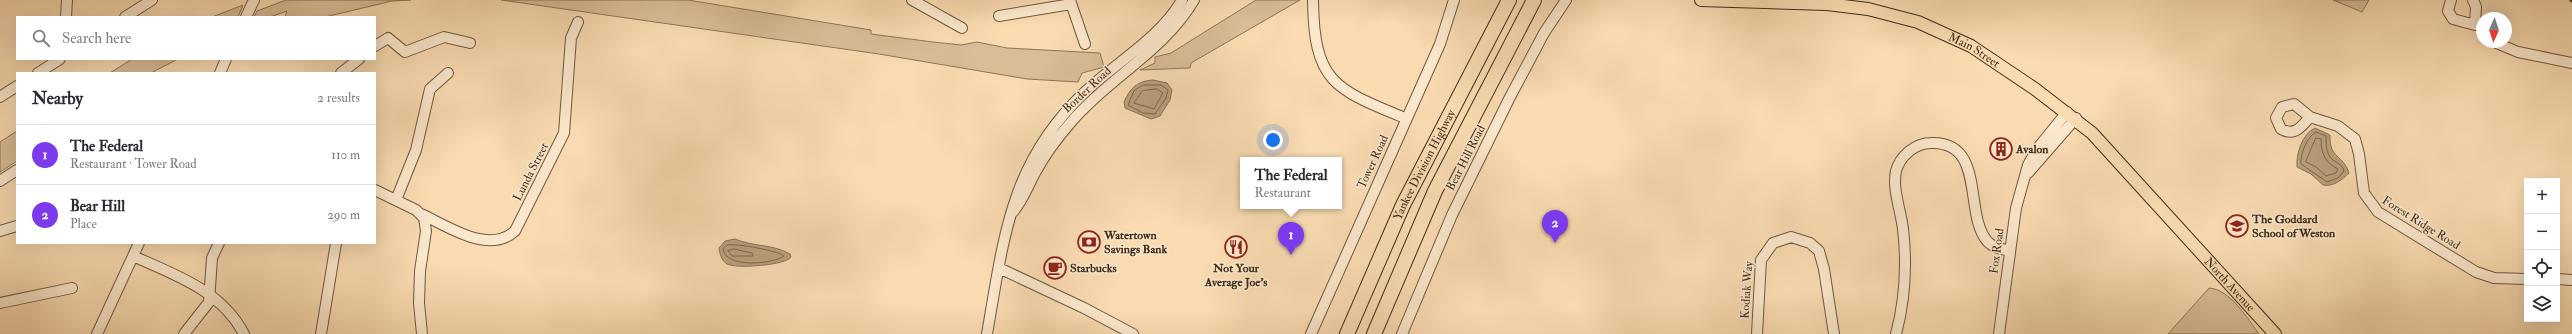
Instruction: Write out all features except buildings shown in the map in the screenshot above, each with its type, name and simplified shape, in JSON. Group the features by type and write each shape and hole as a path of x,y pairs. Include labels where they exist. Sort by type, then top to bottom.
{"highway":[{"name":"Yankee Division Highway","path":"1347,334 1403,205 1509,0"},
{"name":"Yankee Division Highway","path":"1374,334 1435,191 1534,0"}],"main road":[{"name":"Main Street","path":"1701,0 1803,2 1877,11 1902,17 1940,31 1988,57 2071,115 2115,157 2185,235"},
{"name":"North Avenue","path":"2185,235 2275,334"}],"street":[{"path":"66,0 66,16"},
{"path":"246,16 254,0"},
{"path":"912,0 962,28"},
{"name":"Border Road","path":"987,334 999,268 1013,212 1015,196 1026,170 1045,138 1061,116 1091,86 1162,27 1182,0"},
{"name":"Border Road","path":"1013,212 1020,202 1045,155 1063,130 1092,100 1165,38 1182,19 1194,0"},
{"path":"1313,0 1315,46 1330,76 1353,95 1405,118"},
{"name":"Tower Road","path":"1311,334 1334,278 1404,126 1405,118 1440,44 1454,0"},
{"name":"Bear Hill Road","path":"1402,334 1452,215 1509,99 1547,28 1566,0"},
{"path":"2451,0 2448,11 2453,19 2476,27"},
{"path":"2473,0 2477,12"},
{"path":"126,16 146,2"},
{"path":"999,16 1070,2 1085,44"},
{"name":"Lunda Street","path":"376,190 421,214 472,237 490,242 504,240 515,231 564,133 571,38 578,22"},
{"path":"376,45 388,38 405,52 444,37 470,43"},
{"path":"2508,48 2518,52 2572,63"},
{"path":"40,72 58,60"},
{"path":"220,72 226,60"},
{"path":"342,72 358,60"},
{"path":"396,200 418,145 430,89 448,73"},
{"path":"0,97 16,87"},
{"name":"Fox Road","path":"1999,334 2017,203 2028,173 2071,115"},
{"name":"Forest Ridge Road","path":"2310,116 2338,126 2355,139 2359,154 2364,193 2378,212 2476,272 2500,279 2524,279"},
{"path":"1896,334 1902,307 1905,267 1904,238 1895,174 1901,160 1911,149 1932,143 1944,145 1958,154 1965,162 1970,174 1984,236 1993,246 2010,251"},
{"path":"0,181 16,173"},
{"path":"421,214 424,218 426,231 419,285 422,334"},
{"path":"0,231 16,226"},
{"name":"Kodiak Way","path":"1757,334 1761,260 1773,243 1790,238 1810,242 1819,251 1824,269 1834,334"},
{"path":"97,334 139,244"},
{"path":"184,334 206,309 211,294 212,258 219,244"},
{"path":"321,334 336,244"},
{"path":"133,256 211,294 227,309 244,334"},
{"path":"999,268 1084,308 1133,334"},
{"path":"2560,279 2572,280"},
{"path":"0,303 72,288"}],"shaded area":[{"path":"286,0 411,0 392,1 329,16 285,16 287,11 273,16 254,16 257,11"},
{"path":"501,0 688,0 871,30 871,34 933,42 961,45 977,42 1007,48 1100,53 1104,67 1082,73 1078,82 1027,79 879,54"},
{"path":"1256,0 1300,0 1191,63 1190,68 1140,70 1155,63 1155,57 1171,53"},
{"path":"2333,0 2369,0 2362,12"},
{"path":"243,5 238,16 215,16"},
{"path":"130,60 176,60 153,72 112,72"},
{"path":"16,132 16,162 0,172 0,142"},
{"path":"2209,288 2217,290 2231,299 2244,313 2259,334 2168,334"}],"water":[{"path":"1153,80 1167,83 1172,90 1170,100 1160,116 1151,119 1125,108 1124,102 1135,86 1143,82"},
{"path":"2315,128 2330,135 2330,143 2334,153 2343,162 2349,173 2334,184 2323,185 2311,174 2297,167 2299,151 2303,140 2310,131"},
{"path":"735,239 742,242 784,251 790,254 791,257 787,260 771,264 740,266 727,264 720,255 719,248 725,241"}],"place":[{"name":"Avalon","path":"2001,149"},
{"name":"The Goddard School of Weston","path":"2237,226"},
{"name":"Watertown Savings Bank","path":"1089,242"},
{"name":"Bear Hill","path":"1555,243"},
{"name":"Not Your Average Joe's","path":"1236,247"},
{"name":"The Federal","path":"1291,255"},
{"name":"Starbucks","path":"1055,268"}]}
